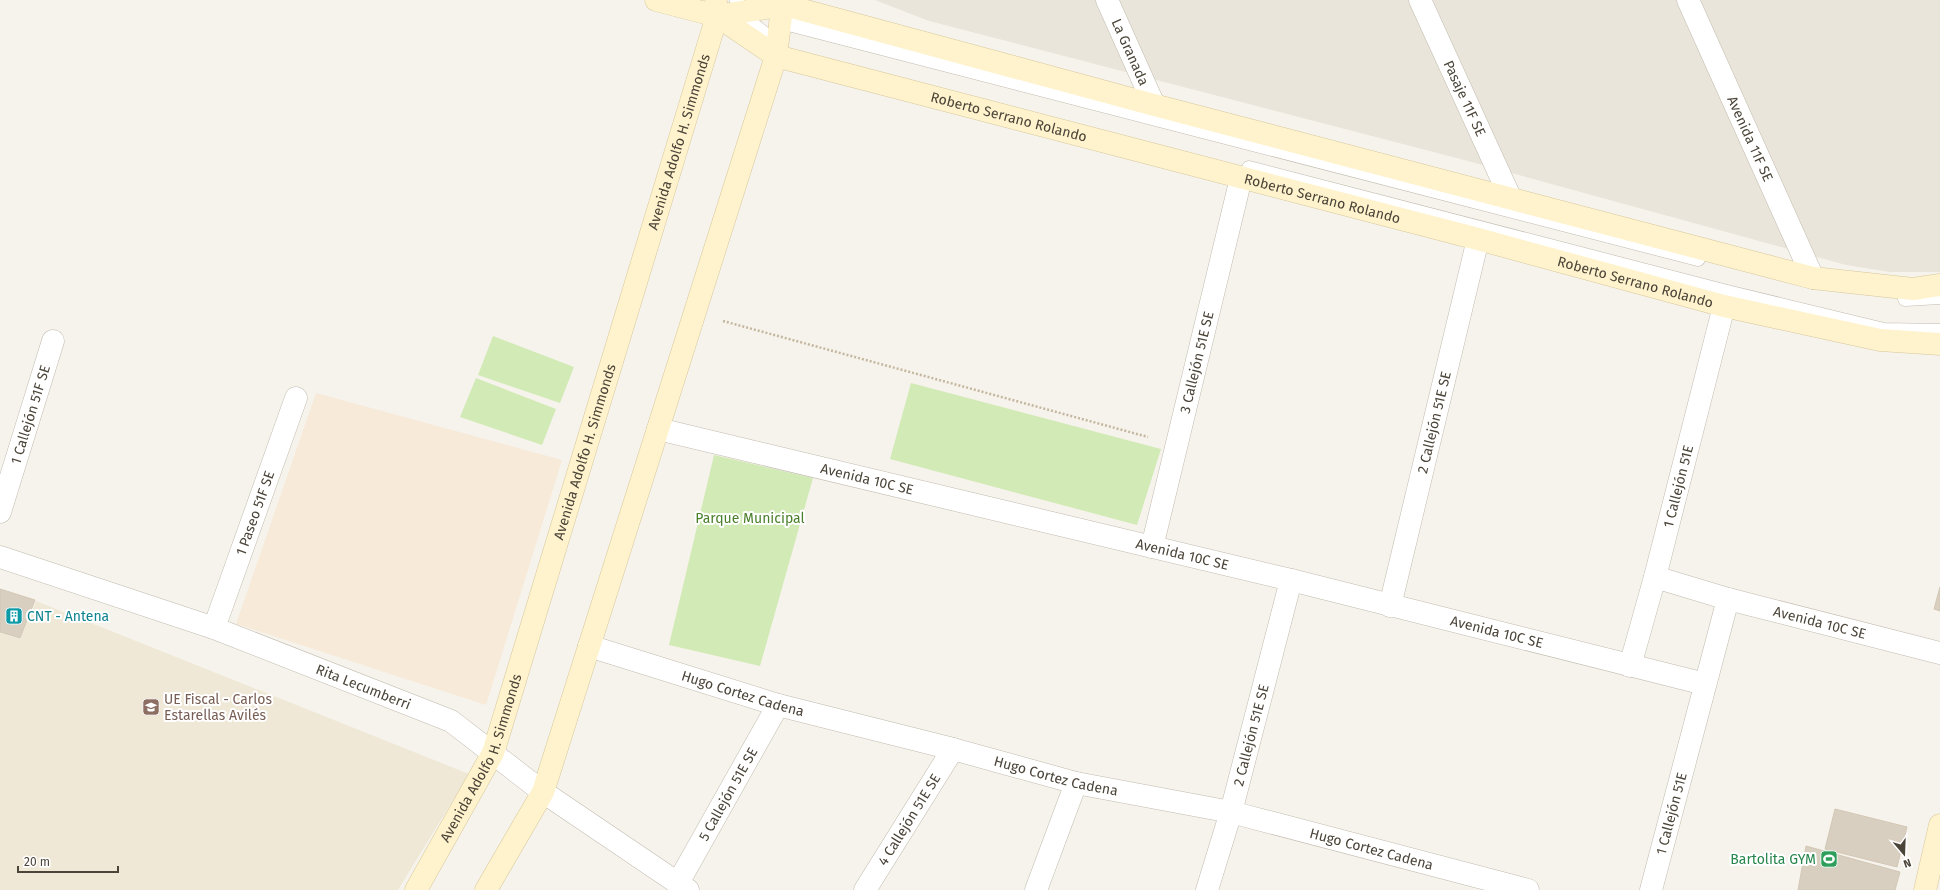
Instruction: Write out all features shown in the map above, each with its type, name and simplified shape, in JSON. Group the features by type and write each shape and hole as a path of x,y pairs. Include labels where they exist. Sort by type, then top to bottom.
{"main road":[{"name":"Roberto Serrano Rolando","path":"656,0 716,8 738,6 777,7 1510,197 1813,278 1913,288 1940,285"},
{"path":"486,890 543,792 776,51 777,7"},
{"name":"Roberto Serrano Rolando","path":"716,8 776,51 1241,178 1478,239 1724,306 1880,340 1940,344"},
{"name":"Avenida Adolfo H. Simmonds","path":"416,890 493,753 716,8"},
{"path":"1925,890 1940,825"}],"street":[{"name":"La Granada","path":"1107,0 1154,105"},
{"name":"Pasaje 11F SE","path":"1420,0 1510,197"},
{"name":"Avenida 11F SE","path":"1688,0 1813,278"},
{"name":"3 Callejón 51E SE","path":"1152,547 1178,445 1241,178"},
{"name":"2 Callejón 51E SE","path":"1390,606 1478,239"},
{"name":"1 Callejón 51E","path":"1630,666 1655,577 1724,306"},
{"name":"1 Callejón 51F SE","path":"0,512 53,340"},
{"name":"1 Paseo 51F SE","path":"214,628 296,398"},
{"name":"Avenida 10C SE","path":"658,429 1291,580 1705,684"},
{"name":"Rita Lecumberri","path":"0,557 214,628 451,721 543,792 683,887"},
{"name":"Avenida 10C SE","path":"1655,577 1728,599 1940,653"},
{"name":"2 Callejón 51E SE","path":"1207,890 1231,812 1291,580"},
{"name":"1 Callejón 51E","path":"1651,890 1728,599"},
{"name":"Hugo Cortez Cadena","path":"589,646 778,705 952,749 1076,783 1231,812 1482,884 1528,890"},
{"name":"5 Callejón 51E SE","path":"683,887 778,705"},
{"name":"4 Callejón 51E SE","path":"865,890 952,749"},
{"path":"1036,890 1076,783"}],"lane":[{"name":"Roberto Serrano Rolando","path":"738,6 776,51 1884,330 1940,331"},
{"name":"Roberto Serrano Rolando","path":"777,7 1808,288 1912,299 1940,297"}],"path":[{"path":"694,313 1178,445"}],"shaded area":[{"path":"875,0 1940,0 1940,272 1890,272 1846,265 1468,161 929,21"},
{"path":"316,393 562,460 486,705 236,624"},
{"name":"UE Fiscal - Carlos Estarellas Avilés","path":"36,601 469,774 398,890 0,890 0,633 20,639"}],"green space":[{"path":"493,336 574,367 560,403 478,375"},
{"path":"476,378 556,409 542,445 460,417"},
{"path":"911,383 1161,449 1137,525 890,459"},
{"name":"Parque Municipal","path":"714,455 813,478 760,666 669,645"}],"building":[{"path":"1940,587 1940,611 1934,609"},
{"name":"CNT - Antena","path":"0,589 35,600 20,638 0,632"},
{"path":"1835,809 1907,827 1897,867 1825,849"},
{"name":"Bartolita GYM","path":"1806,846 1900,872 1895,890 1798,890"}],"place":[{"name":"CNT - Antena","path":"14,616"},
{"name":"UE Fiscal - Carlos Estarellas Avilés","path":"151,707"},
{"name":"Bartolita GYM","path":"1829,859"}]}
